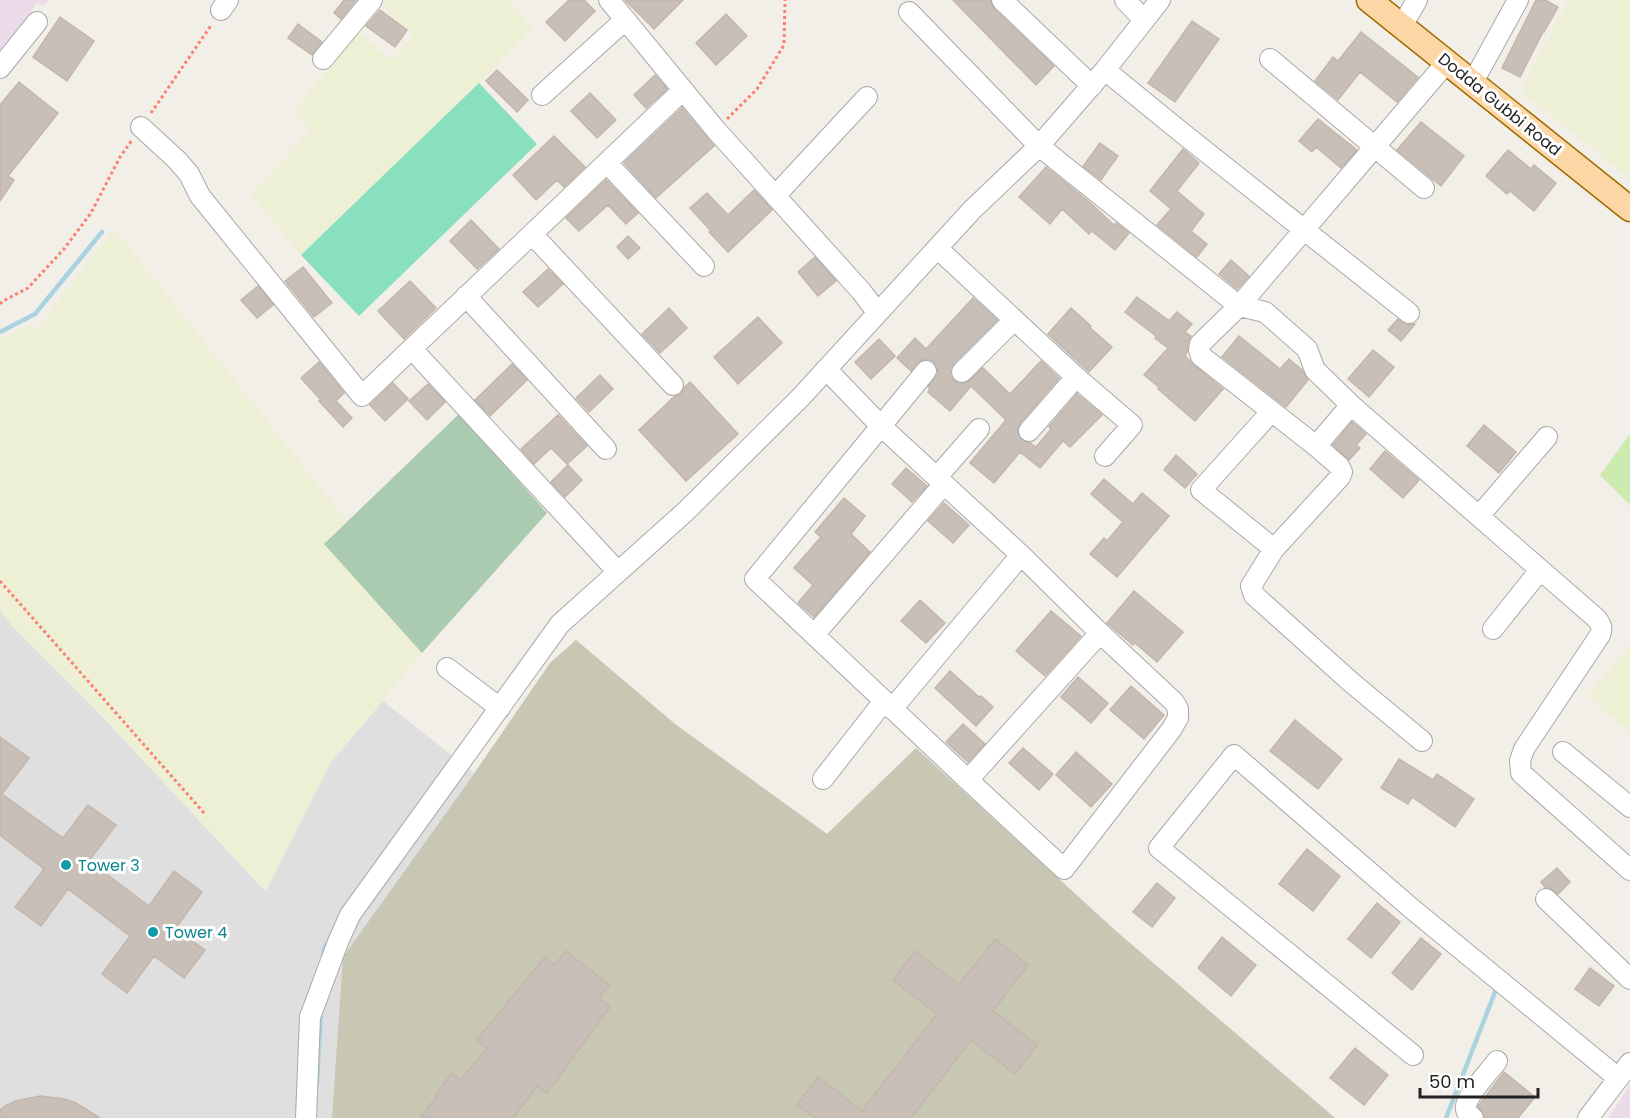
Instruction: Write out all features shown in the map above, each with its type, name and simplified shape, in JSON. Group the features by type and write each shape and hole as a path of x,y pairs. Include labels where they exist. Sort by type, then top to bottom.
{"main road":[{"name":"Dodda Gubbi Road","path":"1369,0 1630,209"}],"street":[{"path":"323,59 372,0"},
{"path":"609,0 716,130 861,291 877,312"},
{"path":"1002,0 1092,86"},
{"path":"1125,0 1144,20"},
{"path":"306,1118 310,1017 350,915 560,624 685,512 800,398 972,210 1039,146 1092,86 1160,0"},
{"path":"1402,26 1417,0"},
{"path":"1473,82 1518,0"},
{"path":"909,12 1039,146 1239,306 1265,312 1307,350 1315,370 1351,405 1597,619 1602,630 1524,748 1520,761 1521,773 1630,870"},
{"path":"542,95 625,20"},
{"path":"0,68 37,22"},
{"path":"1270,58 1424,188"},
{"path":"1422,741 1352,683 1254,595 1251,586 1274,549 1340,477 1342,472 1339,466 1316,446 1201,356 1199,350 1200,344 1239,306 1447,62"},
{"path":"1105,70 1409,313"},
{"path":"141,127 189,174 200,196 362,396 683,90"},
{"path":"775,196 867,97"},
{"path":"607,163 704,266"},
{"path":"532,234 674,385"},
{"path":"937,248 1132,426 1105,456"},
{"path":"466,296 606,449"},
{"path":"962,372 1014,320"},
{"path":"411,349 618,572"},
{"path":"826,369 881,426 1021,555 1174,702 1178,709 1178,718 1171,730 1064,869 755,579 881,426 926,371"},
{"path":"1029,431 1076,377"},
{"path":"1316,446 1351,405"},
{"path":"1271,412 1201,490 1274,549"},
{"path":"814,635 979,429"},
{"path":"1479,516 1547,437"},
{"path":"823,779 1021,555"},
{"path":"1492,629 1540,570"},
{"path":"968,780 1100,633"},
{"path":"447,668 500,708"},
{"path":"1563,752 1630,807"},
{"path":"1413,1055 1160,848 1234,755 1411,908 1624,1070 1588,1118"},
{"path":"1546,899 1630,979"},
{"path":"1473,1118 1468,1114 1467,1103 1473,1091 1497,1061"}],"path":[{"path":"716,130 757,89 784,45 785,0"},
{"path":"0,304 28,288 64,249 92,213 120,157 225,5"},
{"path":"0,581 204,813"}],"shaded area":[{"path":"0,0 48,0 44,6 37,3 0,53"},
{"path":"387,0 507,0 533,28 301,255 251,195 311,129 293,111 359,33 391,60 414,34 382,6"},
{"path":"1568,0 1630,0 1630,179 1521,91"},
{"path":"114,228 347,521 324,544 422,653 331,762 266,891 98,712 13,627 0,610 0,340 31,324 35,332"},
{"path":"0,610 13,627 98,712 265,891 331,762 383,701 474,773 550,663 576,640 675,724 827,834 916,748 1117,932 1335,1118 0,1118"},
{"path":"576,640 675,724 827,834 916,748 1117,932 1335,1118 332,1118 343,957 550,663"},
{"path":"1630,646 1630,732 1587,696"},
{"path":"1630,1085 1630,1118 1608,1118"}],"green space":[{"path":"479,83 537,144 359,316 301,255"},
{"path":"459,414 547,513 422,653 324,544"},
{"path":"1630,434 1630,505 1600,475"}],"building":[{"path":"344,0 356,0 341,19 334,13"},
{"path":"569,0 584,0 595,11 565,41 546,22"},
{"path":"625,0 683,0 654,29"},
{"path":"953,0 990,0 994,9 1054,66 1036,85"},
{"path":"1536,0 1545,0 1558,7 1520,77 1502,68"},
{"path":"380,10 407,30 395,47 366,26"},
{"path":"726,14 747,36 716,65 696,43"},
{"path":"60,17 94,41 67,81 33,57"},
{"path":"1192,21 1219,39 1175,102 1148,83"},
{"path":"298,24 322,42 312,55 288,38"},
{"path":"1361,32 1418,77 1397,102 1360,72 1338,100 1315,81 1333,57 1338,61"},
{"path":"497,70 528,100 517,112 486,81"},
{"path":"655,75 667,89 646,108 634,95"},
{"path":"19,82 58,113 8,176 14,180 0,201 0,105"},
{"path":"590,93 616,120 597,138 571,111"},
{"path":"682,108 714,146 656,198 624,163"},
{"path":"1318,119 1357,150 1341,168 1316,147 1312,152 1299,141"},
{"path":"1421,122 1464,156 1441,186 1397,150"},
{"path":"554,136 585,167 564,187 557,180 536,200 513,175"},
{"path":"1100,143 1118,156 1101,180 1083,166"},
{"path":"1183,149 1199,163 1177,191 1204,214 1191,231 1207,244 1197,257 1157,225 1171,209 1150,191"},
{"path":"1508,150 1531,169 1534,165 1556,183 1534,211 1510,191 1507,194 1486,176"},
{"path":"1046,167 1114,225 1116,223 1129,233 1115,250 1092,231 1089,234 1062,209 1050,224 1019,197"},
{"path":"606,180 638,213 626,224 608,205 579,231 566,218"},
{"path":"754,190 772,210 728,252 690,208 707,193 728,215"},
{"path":"471,220 499,249 477,269 450,241"},
{"path":"628,236 640,248 628,259 617,247"},
{"path":"815,257 836,281 818,296 798,272"},
{"path":"1231,260 1249,276 1237,289 1219,274"},
{"path":"303,267 332,303 314,317 285,281"},
{"path":"548,269 563,284 538,307 523,292"},
{"path":"410,281 436,308 404,339 378,311"},
{"path":"258,286 273,305 257,318 241,300"},
{"path":"1137,297 1168,320 1177,312 1192,324 1185,332 1191,336 1185,356 1223,389 1195,421 1144,375 1168,348 1125,312"},
{"path":"973,298 997,320 953,364 950,375 954,381 959,384 966,383 983,368 1010,394 1041,361 1059,378 1020,423 1017,431 1022,440 1036,447 1051,429 1049,427 1077,394 1102,415 1070,447 1063,441 1040,468 1020,452 994,483 970,463 1006,420 971,386 950,411 928,392 930,389 928,387 938,374 934,362 928,359 922,360 911,371 897,358 915,338 926,349"},
{"path":"669,308 687,328 660,353 642,334"},
{"path":"1071,308 1112,347 1089,372 1048,334"},
{"path":"758,317 782,343 738,384 714,357"},
{"path":"1398,319 1407,325 1415,324 1401,341 1388,330"},
{"path":"1239,336 1280,369 1289,359 1302,370 1308,380 1286,407 1222,357"},
{"path":"879,339 895,356 871,379 855,362"},
{"path":"1373,350 1394,367 1369,397 1348,379"},
{"path":"319,362 344,393 336,401 352,418 343,427 301,378"},
{"path":"512,364 527,380 490,416 475,400"},
{"path":"600,375 613,389 589,412 576,398"},
{"path":"690,382 738,434 686,481 639,430 674,397 681,394"},
{"path":"393,383 408,399 385,421 370,405"},
{"path":"428,384 445,402 427,420 409,401"},
{"path":"558,415 587,446 567,464 551,448 534,464 521,449"},
{"path":"1352,422 1366,434 1356,445 1360,448 1349,460 1333,445"},
{"path":"1484,425 1516,452 1499,473 1467,446"},
{"path":"1385,451 1419,480 1403,498 1370,469"},
{"path":"1176,455 1197,474 1185,488 1164,470"},
{"path":"568,465 582,480 565,497 551,482"},
{"path":"906,468 927,486 912,502 892,484"},
{"path":"1104,479 1133,504 1142,493 1169,516 1117,577 1090,554 1104,538 1107,541 1123,522 1091,494"},
{"path":"844,498 865,516 851,534 870,552 814,617 798,603 813,585 794,568 821,537 815,532"},
{"path":"944,503 969,525 953,543 928,521"},
{"path":"1134,591 1183,632 1157,662 1107,623"},
{"path":"920,600 945,623 926,643 901,621"},
{"path":"1051,611 1081,636 1045,676 1016,651"},
{"path":"950,671 993,707 976,726 935,688"},
{"path":"1078,677 1108,703 1091,723 1061,697"},
{"path":"1131,686 1164,715 1144,739 1110,710"},
{"path":"1295,720 1342,759 1318,789 1270,751"},
{"path":"963,724 985,744 968,762 946,742"},
{"path":"0,737 29,758 2,794 63,838 88,805 116,825 89,861 149,906 174,871 202,892 175,929 205,950 184,978 154,956 127,993 102,974 130,936 68,889 41,926 15,907 44,869 0,835"},
{"path":"1023,748 1053,774 1039,790 1009,763"},
{"path":"1076,752 1112,784 1091,807 1056,775"},
{"path":"1399,759 1433,780 1437,774 1474,799 1455,827 1412,797 1408,804 1381,788"},
{"path":"1307,849 1340,876 1313,911 1279,884"},
{"path":"1557,868 1570,882 1558,894 1541,882"},
{"path":"1157,883 1175,898 1152,927 1133,912"},
{"path":"1377,903 1400,922 1371,958 1348,939"},
{"path":"1222,937 1256,965 1231,996 1198,968"},
{"path":"1421,938 1441,954 1412,990 1392,973"},
{"path":"995,939 1028,965 993,1011 1037,1045 1015,1074 971,1040 911,1118 815,1118 797,1105 818,1077 862,1111 937,1014 893,980 915,951 959,985"},
{"path":"566,951 609,985 599,998 610,1007 547,1093 537,1086 513,1118 420,1118 452,1073 461,1080 487,1048 477,1040 545,957 555,965"},
{"path":"1590,968 1614,986 1599,1006 1575,989"},
{"path":"1355,1048 1388,1075 1364,1105 1330,1078"},
{"path":"1504,1072 1535,1097 1518,1118 1485,1118 1484,1113 1478,1107"},
{"path":"40,1096 76,1103 100,1118 0,1118 0,1110 5,1106"}],"waterway":[{"path":"0,332 35,314 102,232"},
{"path":"323,958 324,948 331,939"},
{"path":"1446,1118 1497,987"},
{"path":"317,1084 321,1011"}],"place":[{"name":"Tower 3","path":"66,865"},
{"name":"Tower 4","path":"153,932"}]}
